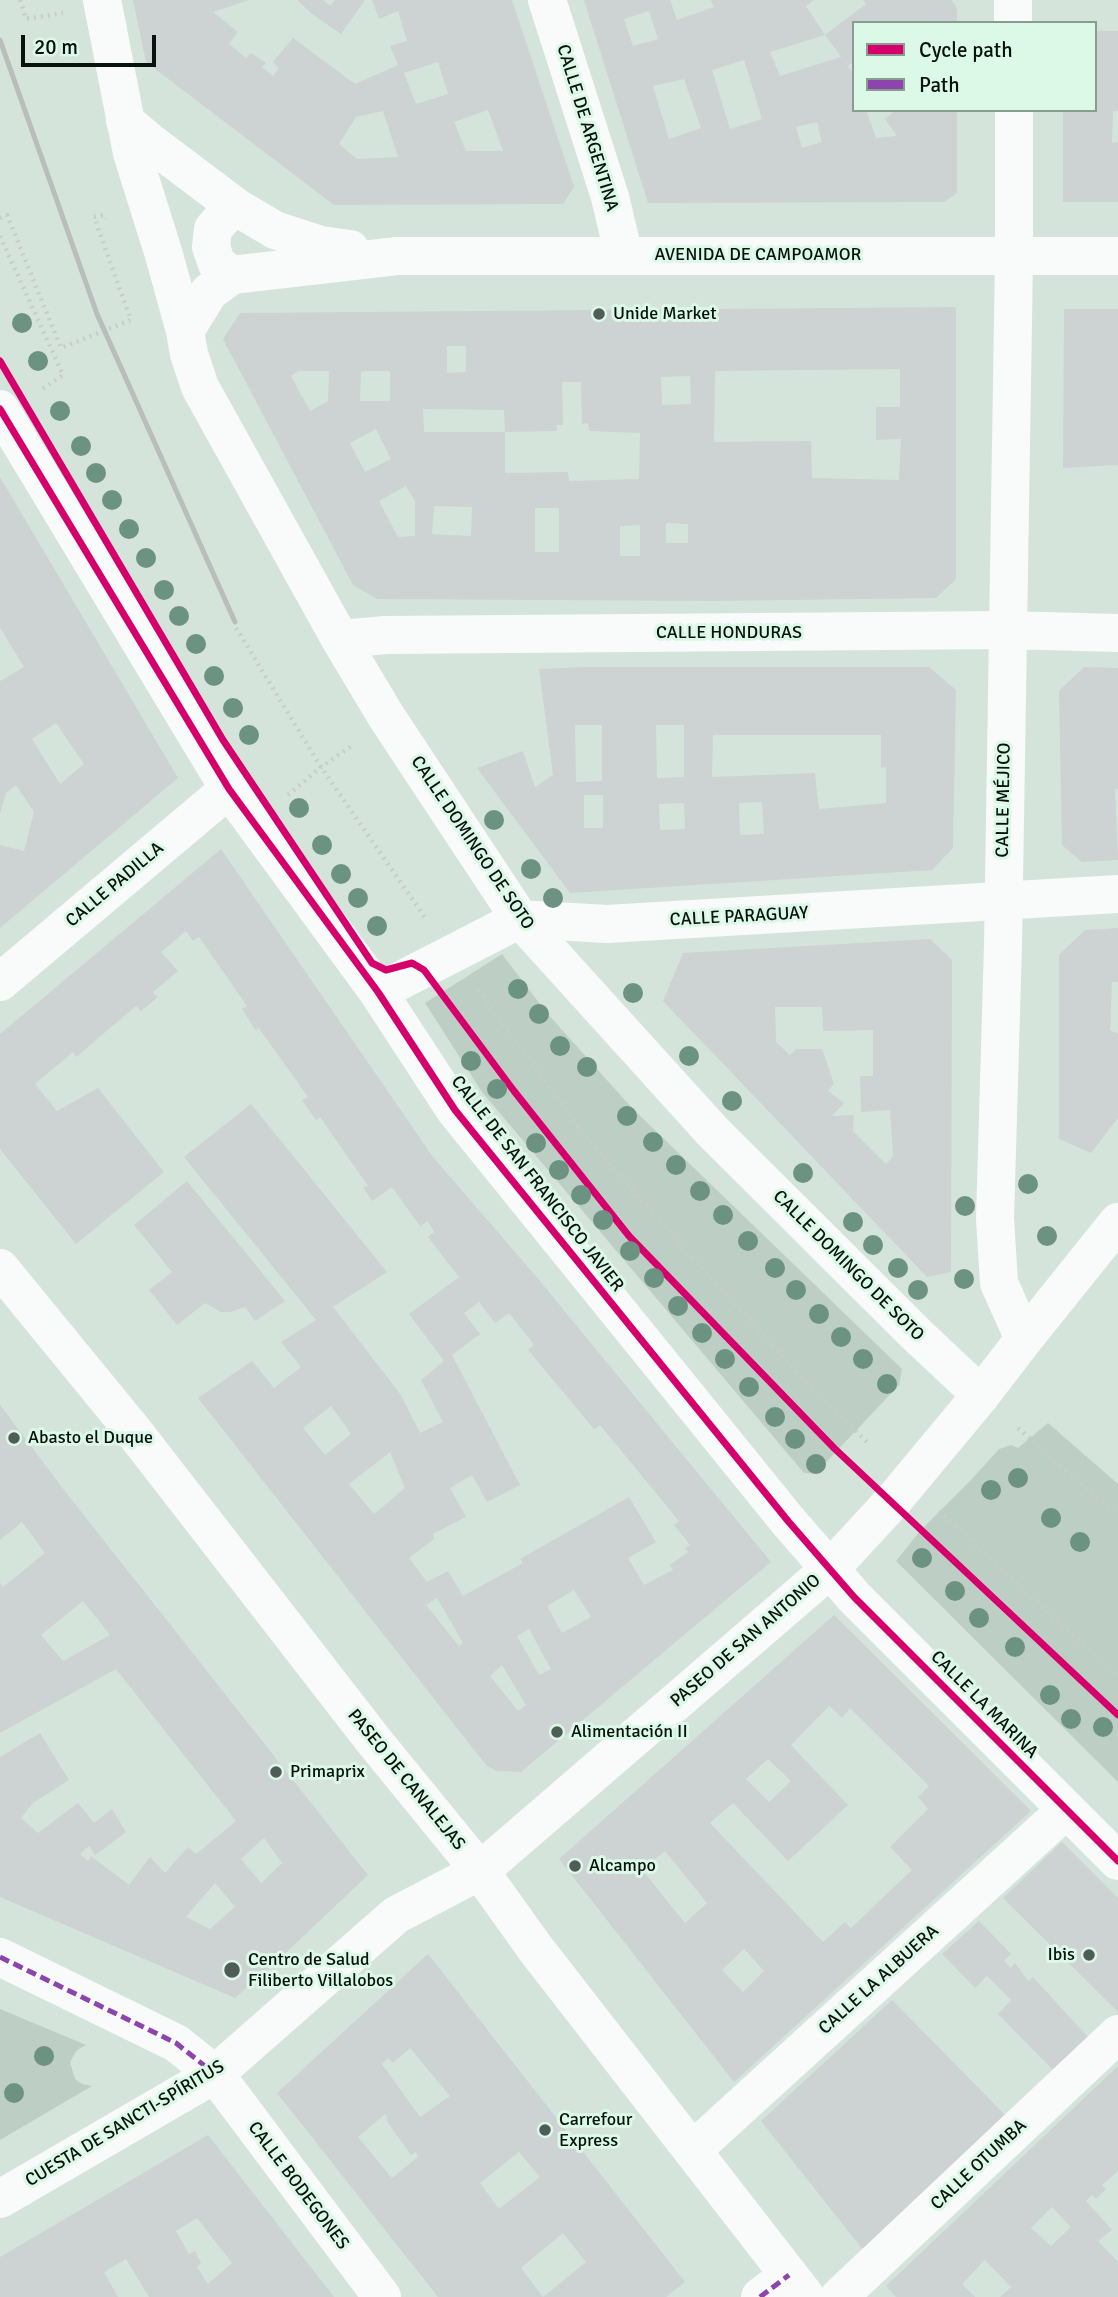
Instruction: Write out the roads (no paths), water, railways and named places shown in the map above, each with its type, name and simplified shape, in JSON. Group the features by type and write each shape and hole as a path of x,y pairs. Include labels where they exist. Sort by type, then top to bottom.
{"main road":[{"name":"CALLE DE ARGENTINA","path":"547,0 610,197 624,256"},
{"path":"1013,0 1013,21"},
{"name":"CALLE DOMINGO DE SOTO","path":"87,6 125,121 200,387 340,639 386,716 520,919 713,1132 981,1395"},
{"name":"CALLE MÉJICO","path":"1014,112 1003,901 995,1219 999,1283 1024,1339"},
{"name":"AVENIDA DE CAMPOAMOR","path":"125,121 236,207 275,230 321,246 397,256"},
{"path":"186,331 209,292 232,275 217,264 211,247 213,229 236,207"},
{"name":"AVENIDA DE CAMPOAMOR","path":"232,275 397,256 1118,256"},
{"name":"CALLE DE SAN FRANCISCO JAVIER","path":"0,409 229,789 378,992 455,1110 788,1521 830,1569"},
{"name":"CALLE HONDURAS","path":"340,639 399,635 1007,630 1118,633"},
{"name":"CALLE PADILLA","path":"0,982 229,789"},
{"name":"CALLE PARAGUAY","path":"520,919 607,924 1118,894"},
{"path":"378,992 520,919"},
{"name":"PASEO DE SAN ANTONIO","path":"480,1871 830,1569 892,1502 981,1395 1118,1222"},
{"name":"PASEO DE CANALEJAS","path":"0,1268 131,1428 374,1741 480,1871 535,1948 693,2150 785,2290"},
{"name":"CALLE LA MARINA","path":"830,1569 1118,1861"},
{"name":"CALLE LA ALBUERA","path":"693,2150 1066,1810"},
{"name":"CUESTA DE SANCTI-SPÍRITUS","path":"0,2199 215,2074 396,1915 480,1871"},
{"name":"CALLE BODEGONES","path":"0,1958 176,2043 215,2074 382,2297"},
{"name":"CALLE OTUMBA","path":"839,2297 1118,2034"}],"railway":[{"path":"0,40 97,314 235,622"}],"place":[{"name":"Unide Market","path":"599,314"},
{"name":"Abasto el Duque","path":"14,1438"},
{"name":"Alimentación II","path":"557,1732"},
{"name":"Primaprix","path":"276,1772"},
{"name":"Alcampo","path":"575,1866"},
{"name":"Ibis","path":"1089,1955"},
{"name":"Centro de Salud Filiberto Villalobos","path":"232,1970"},
{"name":"Carrefour Express","path":"545,2130"}]}
